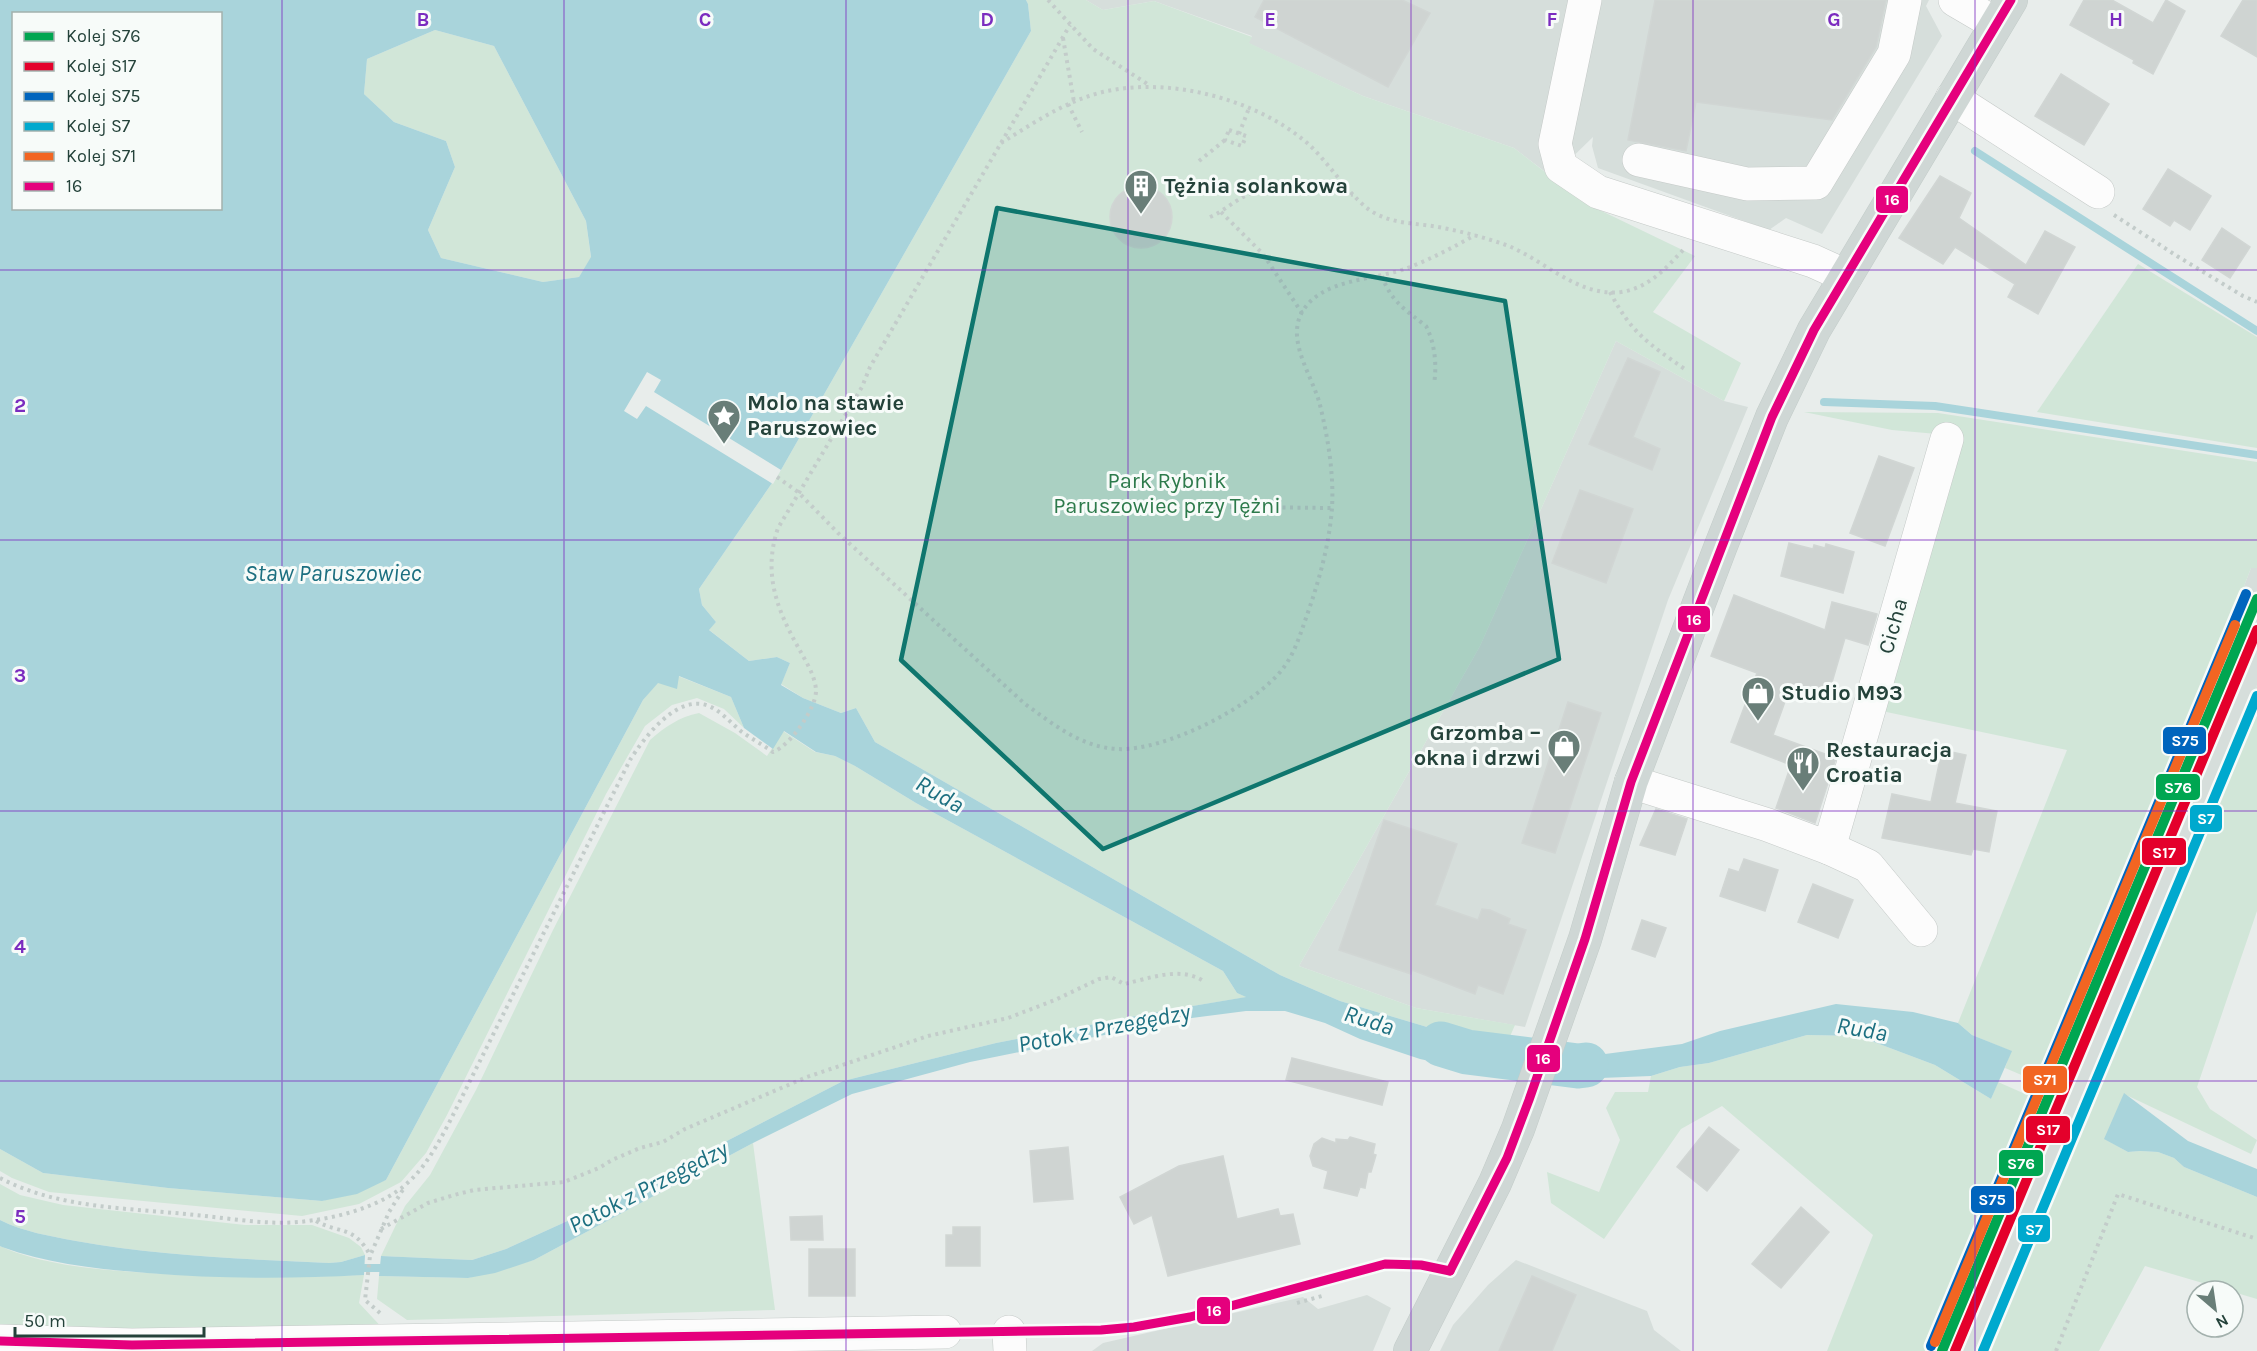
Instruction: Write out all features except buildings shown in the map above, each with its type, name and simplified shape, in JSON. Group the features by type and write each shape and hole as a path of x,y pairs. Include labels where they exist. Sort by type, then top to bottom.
{"main road":[{"path":"1410,1351 1495,1183 1529,1100 1585,939 1631,783 1772,417 1814,330 2004,12"}],"street":[{"path":"1585,0 1555,144 1561,167 1598,192 1813,261 1846,276"},
{"path":"1639,160 1747,184 1816,183 1894,54 1905,0"},
{"path":"1955,0 2004,12"},
{"path":"1952,98 2098,192"},
{"name":"Cicha","path":"1829,848 1947,439"},
{"path":"1631,783 1768,825 1829,848 1868,866 1921,930"},
{"path":"0,1341 132,1345 809,1343 858,1342 945,1332 913,1351"}],"path":[{"path":"1048,0 1093,49 1149,86"},
{"path":"0,1179 36,1193 85,1203 260,1221 297,1222 364,1208 385,1199 406,1185 425,1166 449,1123 630,760 646,736 671,714 694,704 710,707 773,752 792,739 816,699 816,688 806,662 774,593 771,552 778,528 862,387 870,367 1070,25"},
{"path":"1063,38 1074,102"},
{"path":"1001,144 1068,104 1110,90 1149,86 1199,93 1249,108 1288,129 1305,141 1330,165 1353,195 1370,210 1391,220 1433,226 1475,236 1521,251 1588,289 1610,292 1644,285 1682,252"},
{"path":"1068,104 1082,132"},
{"path":"1239,134 1249,108"},
{"path":"1199,161 1225,140 1229,130 1246,136 1242,146 1225,140"},
{"path":"1210,216 1221,212 1257,190 1278,185 1314,186 1353,195"},
{"path":"2098,192 2115,215 2224,285 2257,302"},
{"path":"1221,212 1263,254 1302,313"},
{"path":"777,477 798,492 838,533 1025,704 1071,735 1090,744 1118,749 1152,745 1201,726 1240,706 1272,681 1294,650 1320,578 1327,551 1332,508 1332,482 1327,438 1319,402 1299,348 1297,323 1302,313 1308,304 1327,291 1410,268 1475,236"},
{"path":"1382,276 1387,290 1398,304 1426,326 1429,331 1434,356 1434,384"},
{"path":"1610,292 1627,322 1640,336 1686,370"},
{"path":"1230,507 1332,508"},
{"path":"381,1229 428,1203 454,1195 474,1190 564,1182 640,1148 663,1142 685,1129 807,1077 928,1036 1008,1018 1061,998 1099,979 1111,977 1124,984 1152,977 1177,975 1201,979 1204,982"},
{"path":"365,1300 370,1256 381,1229 406,1185"},
{"path":"2056,1351 2118,1194 2257,1239"},
{"path":"315,1220 355,1236 366,1247 370,1256"},
{"path":"1297,1303 1322,1296"}],"highlighted area":[{"path":"997,208 1505,301 1559,659 1103,849 901,660"}],"shaded area":[{"path":"1086,0 1929,0 1926,6 1942,36 1822,234 1786,218 1769,230 1598,168 1592,146 1593,137 1552,177 1514,148 1363,96 1248,43 1252,36 1154,1 1103,10"},
{"path":"1616,341 1724,401 1748,407 1668,600 1525,1027 1416,1008 1299,966 1480,646"},
{"path":"2251,568 2257,568 2257,685 2089,1088 1983,1333 1973,1351 1927,1351 2044,1067 2098,927 2219,651"},
{"path":"1516,1260 1647,1311 1654,1330 1681,1351 1440,1351 1453,1325 1488,1285"},
{"path":"1367,1295 1391,1308 1373,1351 1092,1351 1103,1343 1303,1297 1318,1309"}],"green space":[{"name":"Park Rybnik Paruszowiec przy Tężni","path":"1026,0 1086,0 1103,10 1154,1 1252,37 1249,43 1363,96 1514,148 1585,203 1695,256 1653,312 1741,363 1724,401 1616,341 1480,646 1299,966 1416,1008 1515,1025 1504,1050 1340,1001 1280,975 875,742 856,708 841,713 803,698 781,684 790,663 777,657 749,661 708,629 716,622 702,605 699,589 781,470 1031,31"},
{"path":"435,30 494,46 586,221 591,258 579,277 543,282 441,258 428,230 455,167 446,141 394,122 364,94 367,59"},
{"path":"2138,264 2257,337 2257,448 2037,412"},
{"path":"1804,412 1938,413 2257,462 2257,568 2251,568 2219,651 2098,927 2038,1082 2005,1068 2011,1051 1972,1035 1958,1023 2067,750 1877,710 1937,434 1892,430"},
{"path":"678,676 731,697 744,728 724,709 697,698 672,705 645,726 606,794 447,1115 426,1153 401,1182 359,1204 302,1216 49,1192 0,1171 0,1149 43,1173 168,1188 322,1201 386,1180 643,700 658,682"},
{"path":"2257,685 2257,911 2197,1087 2210,1109 2257,1140 2251,1154 2124,1094 2105,1139 2128,1152 2158,1152 2174,1158 2184,1167 2257,1197 2257,1299 2245,1295 2245,1279 2189,1279 2145,1266 2099,1351 1973,1351 1983,1333 2089,1088"},
{"path":"699,713 735,733 767,756 783,731 815,752 835,756 855,766 916,803 1223,971 1237,993 1247,997 996,1043 843,1081 607,1203 506,1249 472,1260 381,1256 405,1206 430,1175 476,1090 553,930 650,740 673,723"},
{"path":"1807,1035 1858,1036 1935,1065 1991,1099 1998,1082 2032,1097 1927,1351 1827,1351 1873,1235 1722,1106 1681,1129 1604,1239 1551,1203 1547,1172 1599,1192 1620,1140 1606,1108 1615,1092 1648,1092 1651,1076 1680,1067 1709,1063"},
{"path":"753,1143 775,1310 407,1320 377,1299 379,1276 468,1278 534,1260"},
{"path":"0,1184 20,1195 63,1205 245,1225 312,1225 349,1238 361,1247 365,1255 329,1263 233,1258 139,1250 57,1237 28,1231 0,1220"},
{"path":"0,1246 48,1261 118,1271 249,1277 364,1275 359,1303 387,1333 0,1326"}],"water":[{"name":"Staw Paruszowiec","path":"0,0 1026,0 1031,31 781,470 699,589 702,605 716,622 709,630 749,661 777,657 790,663 781,685 803,698 841,713 856,708 875,742 1280,975 1340,1001 1504,1050 1494,1075 1420,1059 1360,1039 1325,1023 1285,1011 1246,1011 1184,1019 970,1062 852,1094 753,1143 534,1260 495,1273 468,1278 379,1276 381,1256 472,1260 506,1249 607,1203 843,1081 996,1043 1246,997 1237,993 1223,971 916,803 855,766 835,756 816,752 784,731 773,749 744,728 731,697 679,676 677,689 658,683 643,700 386,1180 357,1194 322,1201 168,1188 43,1173 0,1149","holes":["435,30 494,46 586,221 591,257 579,277 543,282 441,258 428,230 455,167 446,141 394,122 364,94 367,59"]},
{"path":"1836,1004 1913,1012 1958,1023 1972,1035 2012,1051 1991,1099 1935,1065 1858,1036 1807,1035 1709,1063 1680,1067 1651,1076 1550,1080 1562,1051 1605,1054 1682,1044 1720,1031"},
{"path":"2124,1093 2188,1141 2257,1169 2257,1197 2184,1167 2174,1158 2158,1152 2128,1152 2104,1139"},
{"path":"0,1220 28,1231 57,1237 107,1246 170,1253 329,1263 365,1255 364,1275 228,1277 74,1265 38,1258 0,1246"}],"pier":[{"name":"Molo na stawie Paruszowiec","path":"647,372 661,380 654,392 781,470 773,484 646,406 637,419 624,411"}],"waterway":[{"path":"1975,151 2257,331"},
{"path":"1824,402 1935,406 2257,455"},
{"name":"Ruda","path":"1441,1044 1467,1052 1578,1066 1586,1065"},
{"name":"Potok z Przegędzy","path":"356,1268 389,1268"}],"rail line":[{"name":"S75","path":"1931,1346 2246,594"},
{"name":"S76","path":"1942,1351 2257,599"},
{"name":"S71","path":"1935,1342 2235,625"},
{"name":"S17","path":"1955,1351 2257,630"},
{"name":"S7","path":"1983,1351 2257,696"}],"transit line":[{"name":"16","path":"1450,1271 1507,1158 1529,1100 1585,939 1631,782 1772,417 1814,330 2011,0"},
{"name":"16","path":"0,1341 132,1345 1101,1330 1134,1327 1190,1317 1385,1264 1421,1265 1450,1271"}],"place":[{"name":"Tężnia solankowa","path":"1141,215"},
{"name":"Molo na stawie Paruszowiec","path":"724,445"},
{"name":"Studio M93","path":"1758,722"},
{"name":"Grzomba – okna i drzwi","path":"1564,775"},
{"name":"Restauracja Croatia","path":"1803,792"}]}
